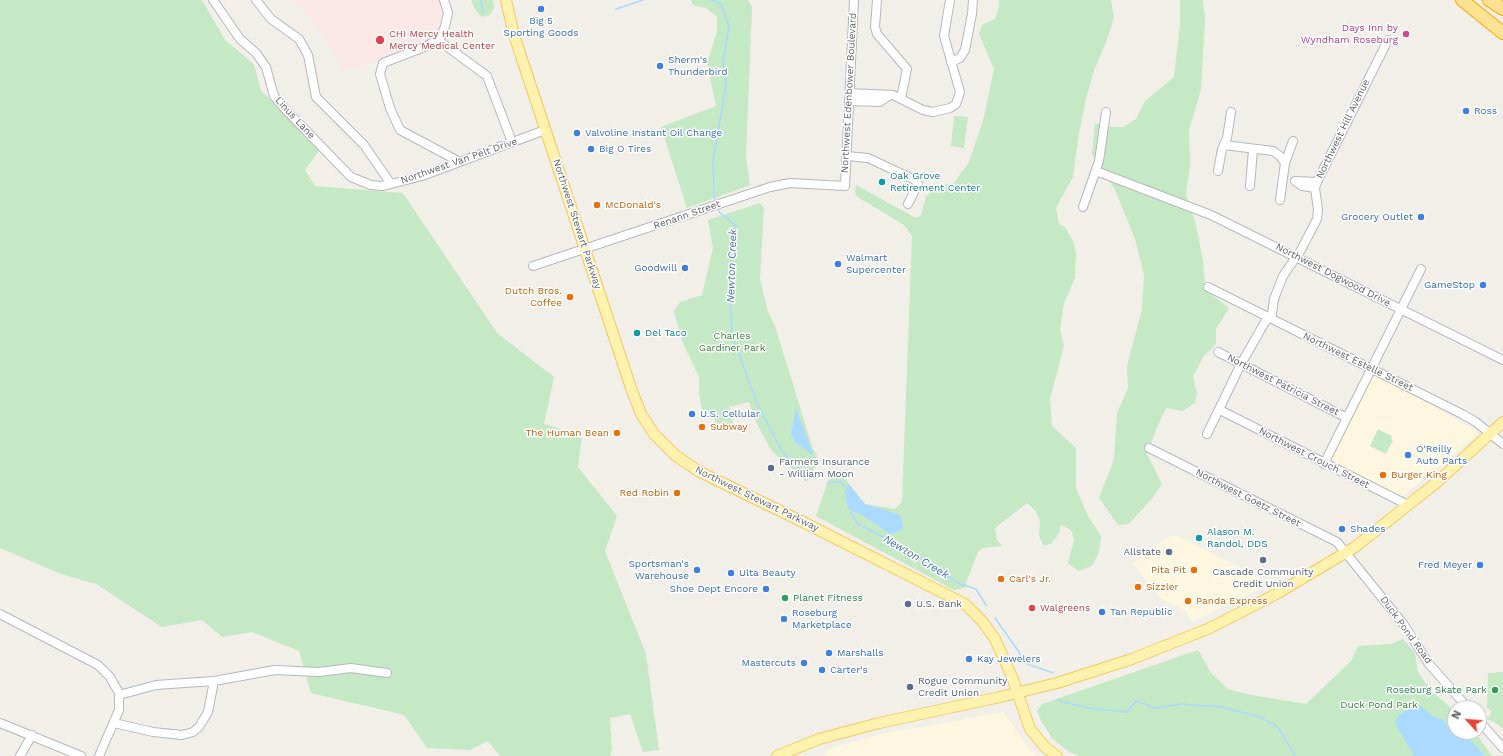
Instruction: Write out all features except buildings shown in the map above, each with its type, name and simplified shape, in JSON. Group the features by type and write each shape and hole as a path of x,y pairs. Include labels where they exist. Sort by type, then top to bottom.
{"highway":[{"path":"1462,0 1503,33"},
{"path":"1468,0 1503,22"},
{"path":"1488,0 1503,9"}],"main road":[{"name":"Northwest Stewart Parkway","path":"506,0 514,35 634,397 646,424 660,442 700,472 965,604 982,621 995,639 1030,729 1045,747 1057,756"},
{"path":"777,756 819,739 879,723 1057,683 1132,659 1175,643 1221,622 1278,593 1355,547 1436,483 1503,422"}],"street":[{"name":"Linus Lane","path":"213,0 240,39 256,53 266,67 274,96 286,110 351,176 371,185 382,186 391,184"},
{"name":"Northwest Van Pelt Drive","path":"256,0 271,19 300,39 308,55 316,97 364,145 391,184 422,176 458,161 546,130"},
{"path":"444,0 448,13 447,20 443,33 438,40 427,46 383,62 380,74 390,108 400,130 458,161"},
{"name":"Northwest Edenbower Boulevard","path":"845,186 854,0"},
{"path":"877,0 876,31 907,69 901,98"},
{"path":"849,97 880,102 890,95 901,98 928,112 946,110 958,102 960,92 944,32 950,0"},
{"path":"951,62 960,58 965,50 972,14 973,0"},
{"path":"438,40 487,76 512,142"},
{"name":"Northwest Hill Avenue","path":"1207,434 1220,410 1241,364 1268,318 1272,314 1274,299 1279,284 1317,219 1318,210 1316,185 1388,40"},
{"path":"1083,207 1096,171 1106,112"},
{"path":"1218,171 1227,138 1231,112"},
{"path":"1280,200 1285,164 1293,141"},
{"path":"1224,145 1253,150 1273,151 1280,156 1285,164"},
{"path":"1250,186 1253,150"},
{"path":"847,156 868,158 915,180 918,184 908,204"},
{"name":"Northwest Dogwood Drive","path":"1096,171 1211,215 1503,360"},
{"path":"1283,176 1288,180 1316,185"},
{"name":"Renann Street","path":"533,266 770,187 790,183 845,186"},
{"path":"1324,464 1421,269"},
{"name":"Northwest Estelle Street","path":"1208,287 1371,370 1462,414 1476,422 1503,444"},
{"name":"Northwest Patricia Street","path":"1218,352 1347,418"},
{"name":"Northwest Crouch Street","path":"1220,410 1324,464 1408,505"},
{"name":"Northwest Goetz Street","path":"1149,448 1337,542 1345,552"},
{"name":"Duck Pond Road","path":"1345,552 1404,625 1429,664 1461,700"},
{"path":"0,614 98,665 110,677 119,695 119,710 99,756"},
{"path":"119,695 160,684 214,681 286,669 319,672 351,668 387,673"},
{"path":"114,723 153,732 182,735 194,732 199,727 208,712 214,681"},
{"path":"0,723 81,756"},
{"path":"1487,730 1503,748"},
{"path":"20,756 32,735"}],"shaded area":[{"name":"CHI Mercy Health Mercy Medical Center","path":"294,0 448,0 452,8 448,34 375,62 342,70 330,45 311,17"},
{"path":"1374,375 1435,407 1476,431 1477,435 1402,497 1330,462"},
{"path":"1176,535 1257,576 1264,587 1192,622 1185,610 1158,597 1133,563 1168,537"},
{"path":"1003,712 1030,750 1038,756 827,756 823,752 828,749 878,735"}],"green space":[{"path":"0,0 202,0 225,40 254,64 261,91 322,147 305,170 315,186 403,193 497,333 554,377 544,424 582,435 578,467 617,516 605,551 646,654 659,750 643,752 630,714 610,718 612,750 610,756 500,756 488,741 470,750 427,748 404,715 311,693 299,651 252,632 222,637 202,620 162,627 96,584 61,574 0,548"},
{"path":"471,0 493,0 494,8 490,15 482,17 476,11"},
{"path":"691,0 748,0 752,7 746,157 750,185 687,208 661,127 716,106 707,64 717,31 717,17 706,8 693,5"},
{"path":"999,0 1111,0 1114,18 1095,68 1086,98 1078,139 1073,177 1056,208 1059,224 1065,227 1073,241 1076,253 1075,278 1064,303 1060,329 1064,346 1050,399 1052,426 1076,448 1076,488 1088,516 1101,536 1099,552 1092,566 1078,571 1068,563 1074,540 1071,530 1061,525 1059,533 1052,543 1044,546 1039,536 1040,520 1035,510 1027,503 995,528 997,540 1002,546 982,548 978,552 964,588 954,590 816,516 829,479 835,473 843,476 865,504 895,509 902,502 912,236 904,225 856,196 855,190 856,185 916,218 921,215 926,197 935,186 954,183 969,162 983,121 994,69 979,34 982,25 995,19 999,6"},
{"path":"1180,0 1203,0 1205,19 1201,90 1189,130 1190,165 1186,194 1196,225 1203,260 1205,290 1229,308 1216,329 1216,344 1203,357 1193,377 1197,394 1195,403 1183,411 1166,408 1157,427 1147,454 1162,484 1153,497 1129,524 1118,525 1099,498 1114,459 1117,413 1128,388 1127,366 1142,309 1144,275 1135,239 1115,190 1092,154 1095,123 1111,127 1123,127 1136,119 1145,101 1174,77 1180,24"},
{"path":"954,116 968,117 964,148 951,146"},
{"name":"Charles Gardiner Park","path":"760,203 764,208 760,279 768,312 775,326 813,449 817,455 812,475 806,482 771,450 756,422 749,402 729,407 734,426 718,430 713,415 702,410 699,394 699,377 682,341 674,311 680,302 702,295 713,248 708,220"},
{"path":"1378,429 1392,436 1391,439 1393,440 1386,454 1370,446"},
{"name":"Duck Pond Park","path":"1403,639 1415,653 1418,672 1432,692 1447,704 1447,740 1481,740 1492,756 1079,756 1069,752 1052,738 1041,721 1037,711 1042,704 1198,650 1211,673 1228,689 1251,695 1306,704 1351,661 1358,646 1391,644"},
{"name":"Roseburg Skate Park","path":"1503,672 1503,729 1496,723 1487,719 1491,714 1491,711 1487,708 1488,673"}],"water":[{"path":"796,408 813,454 812,455 795,442 791,433"},
{"path":"849,485 865,504 900,515 903,526 902,530 890,534 864,516 848,509 845,491"},
{"path":"1413,705 1421,706 1432,716 1443,720 1447,726 1447,740 1471,741 1485,756 1414,756 1395,723 1399,715"}],"waterway":[{"path":"481,0 483,14"},
{"path":"616,9 643,0"},
{"name":"Newton Creek","path":"712,0 721,4 729,26 723,61 726,86 713,161 714,196 716,202"},
{"name":"Newton Creek","path":"718,208 720,213 736,226 729,283 732,334 756,401 783,453 811,478"},
{"name":"Newton Creek","path":"827,483 840,482 848,489"},
{"name":"Newton Creek","path":"853,511 851,513 858,524 903,547 958,583 976,589 986,605"},
{"name":"Newton Creek","path":"995,618 1019,652 1022,662 1053,673"},
{"name":"Newton Creek","path":"1058,699 1060,701 1088,708 1127,712 1136,701 1156,708 1181,704 1220,707 1258,716 1278,727 1295,756"}],"place":[{"name":"Big 5 Sporting Goods","path":"541,9"},
{"name":"Days Inn by Wyndham Roseburg","path":"1406,34"},
{"name":"CHI Mercy Health Mercy Medical Center","path":"380,40"},
{"name":"Sherm's Thunderbird","path":"660,66"},
{"name":"Ross","path":"1466,111"},
{"name":"Valvoline Instant Oil Change","path":"577,133"},
{"name":"Big O Tires","path":"591,149"},
{"name":"Oak Grove Retirement Center","path":"882,182"},
{"name":"McDonald's","path":"597,205"},
{"name":"Grocery Outlet","path":"1421,217"},
{"name":"Walmart Supercenter","path":"838,264"},
{"name":"Goodwill","path":"685,268"},
{"name":"GameStop","path":"1483,285"},
{"name":"Dutch Bros. Coffee","path":"570,297"},
{"name":"Del Taco","path":"637,333"},
{"name":"U.S. Cellular","path":"692,414"},
{"name":"Subway","path":"702,427"},
{"name":"The Human Bean","path":"617,433"},
{"name":"O'Reilly Auto Parts","path":"1408,455"},
{"name":"Farmers Insurance - William Moon","path":"771,468"},
{"name":"Burger King","path":"1383,475"},
{"name":"Red Robin","path":"677,493"},
{"name":"Shades","path":"1342,529"},
{"name":"Alason M. Randol, DDS","path":"1199,538"},
{"name":"Allstate","path":"1169,552"},
{"name":"Cascade Community Credit Union","path":"1263,560"},
{"name":"Fred Meyer","path":"1480,565"},
{"name":"Sportsman's Warehouse","path":"697,570"},
{"name":"Pita Pit","path":"1194,570"},
{"name":"Ulta Beauty","path":"731,573"},
{"name":"Carl's Jr.","path":"1001,579"},
{"name":"Sizzler","path":"1138,587"},
{"name":"Shoe Dept Encore","path":"766,589"},
{"name":"Planet Fitness","path":"785,598"},
{"name":"Panda Express","path":"1188,601"},
{"name":"U.S. Bank","path":"908,604"},
{"name":"Walgreens","path":"1032,608"},
{"name":"Tan Republic","path":"1102,612"},
{"name":"Roseburg Marketplace","path":"784,619"},
{"name":"Marshalls","path":"829,653"},
{"name":"Kay Jewelers","path":"969,659"},
{"name":"Mastercuts","path":"804,663"},
{"name":"Carter's","path":"822,670"},
{"name":"Rogue Community Credit Union","path":"910,687"},
{"name":"Roseburg Skate Park","path":"1495,690"}]}
